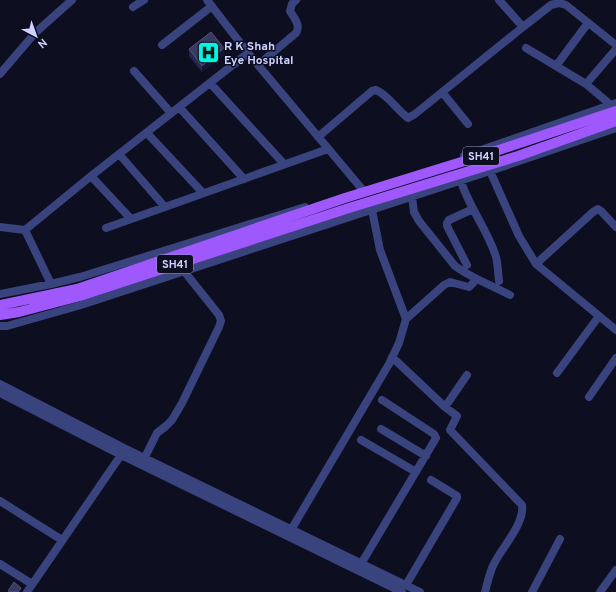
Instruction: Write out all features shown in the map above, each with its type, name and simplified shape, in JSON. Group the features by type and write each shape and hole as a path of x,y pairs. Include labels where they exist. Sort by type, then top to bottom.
{"main road":[{"name":"SH41","path":"0,315 19,312 80,296 484,155 614,106"},
{"name":"SH41","path":"0,305 77,288 347,203 518,156 616,121"}],"street":[{"path":"0,74 35,33 72,0"},
{"path":"133,7 144,0"},
{"path":"258,65 298,30 298,26 290,11 292,4 296,0"},
{"path":"499,0 523,27"},
{"path":"162,45 210,3 248,53 362,189"},
{"path":"318,137 372,91 376,90 408,118 415,114 523,27 551,6 560,3 566,5 616,45"},
{"path":"556,66 588,23"},
{"path":"526,48 586,84 614,106"},
{"path":"586,84 616,49"},
{"path":"0,227 25,230 91,176 248,53"},
{"path":"134,71 171,113"},
{"path":"210,83 284,164"},
{"path":"442,92 468,124"},
{"path":"0,294 80,277 362,189 614,106"},
{"path":"179,107 244,179"},
{"path":"0,326 7,326 81,305 461,181 616,128"},
{"path":"147,133 203,194"},
{"path":"106,228 328,149"},
{"path":"119,154 166,207"},
{"path":"490,171 519,236 536,264 616,330"},
{"path":"91,176 131,219"},
{"path":"461,181 496,258 499,282"},
{"path":"412,197 414,212 419,221 455,266 477,280 510,295"},
{"path":"467,265 447,226 447,223 449,220 473,209"},
{"path":"372,210 380,250 406,319"},
{"path":"536,264 593,212 598,210 601,211 616,227"},
{"path":"25,230 50,284"},
{"path":"143,461 157,433 172,420 182,403 221,321 220,315 184,271"},
{"path":"291,530 392,358 406,319 446,283 450,282 469,287 477,280"},
{"path":"557,373 599,316"},
{"path":"392,358 445,407 457,416 451,427 452,433 522,505 523,511 519,522 492,567 484,592"},
{"path":"589,397 616,358"},
{"path":"445,407 468,375"},
{"path":"0,384 143,461 404,588 420,592"},
{"path":"0,392 121,455 143,461 291,530 361,564 404,588"},
{"path":"361,564 435,443 436,437 382,400"},
{"path":"381,429 426,456"},
{"path":"361,440 416,472"},
{"path":"26,592 121,455"},
{"path":"404,588 458,498 431,480"},
{"path":"0,501 62,540"},
{"path":"532,592 560,540"},
{"path":"0,564 32,584"},
{"path":"600,592 616,572"}],"building":[{"path":"211,32 224,48 202,66 189,49"},
{"path":"14,582 21,588 18,592 8,591"}],"place":[{"name":"R K Shah Eye Hospital","path":"209,53"}]}
